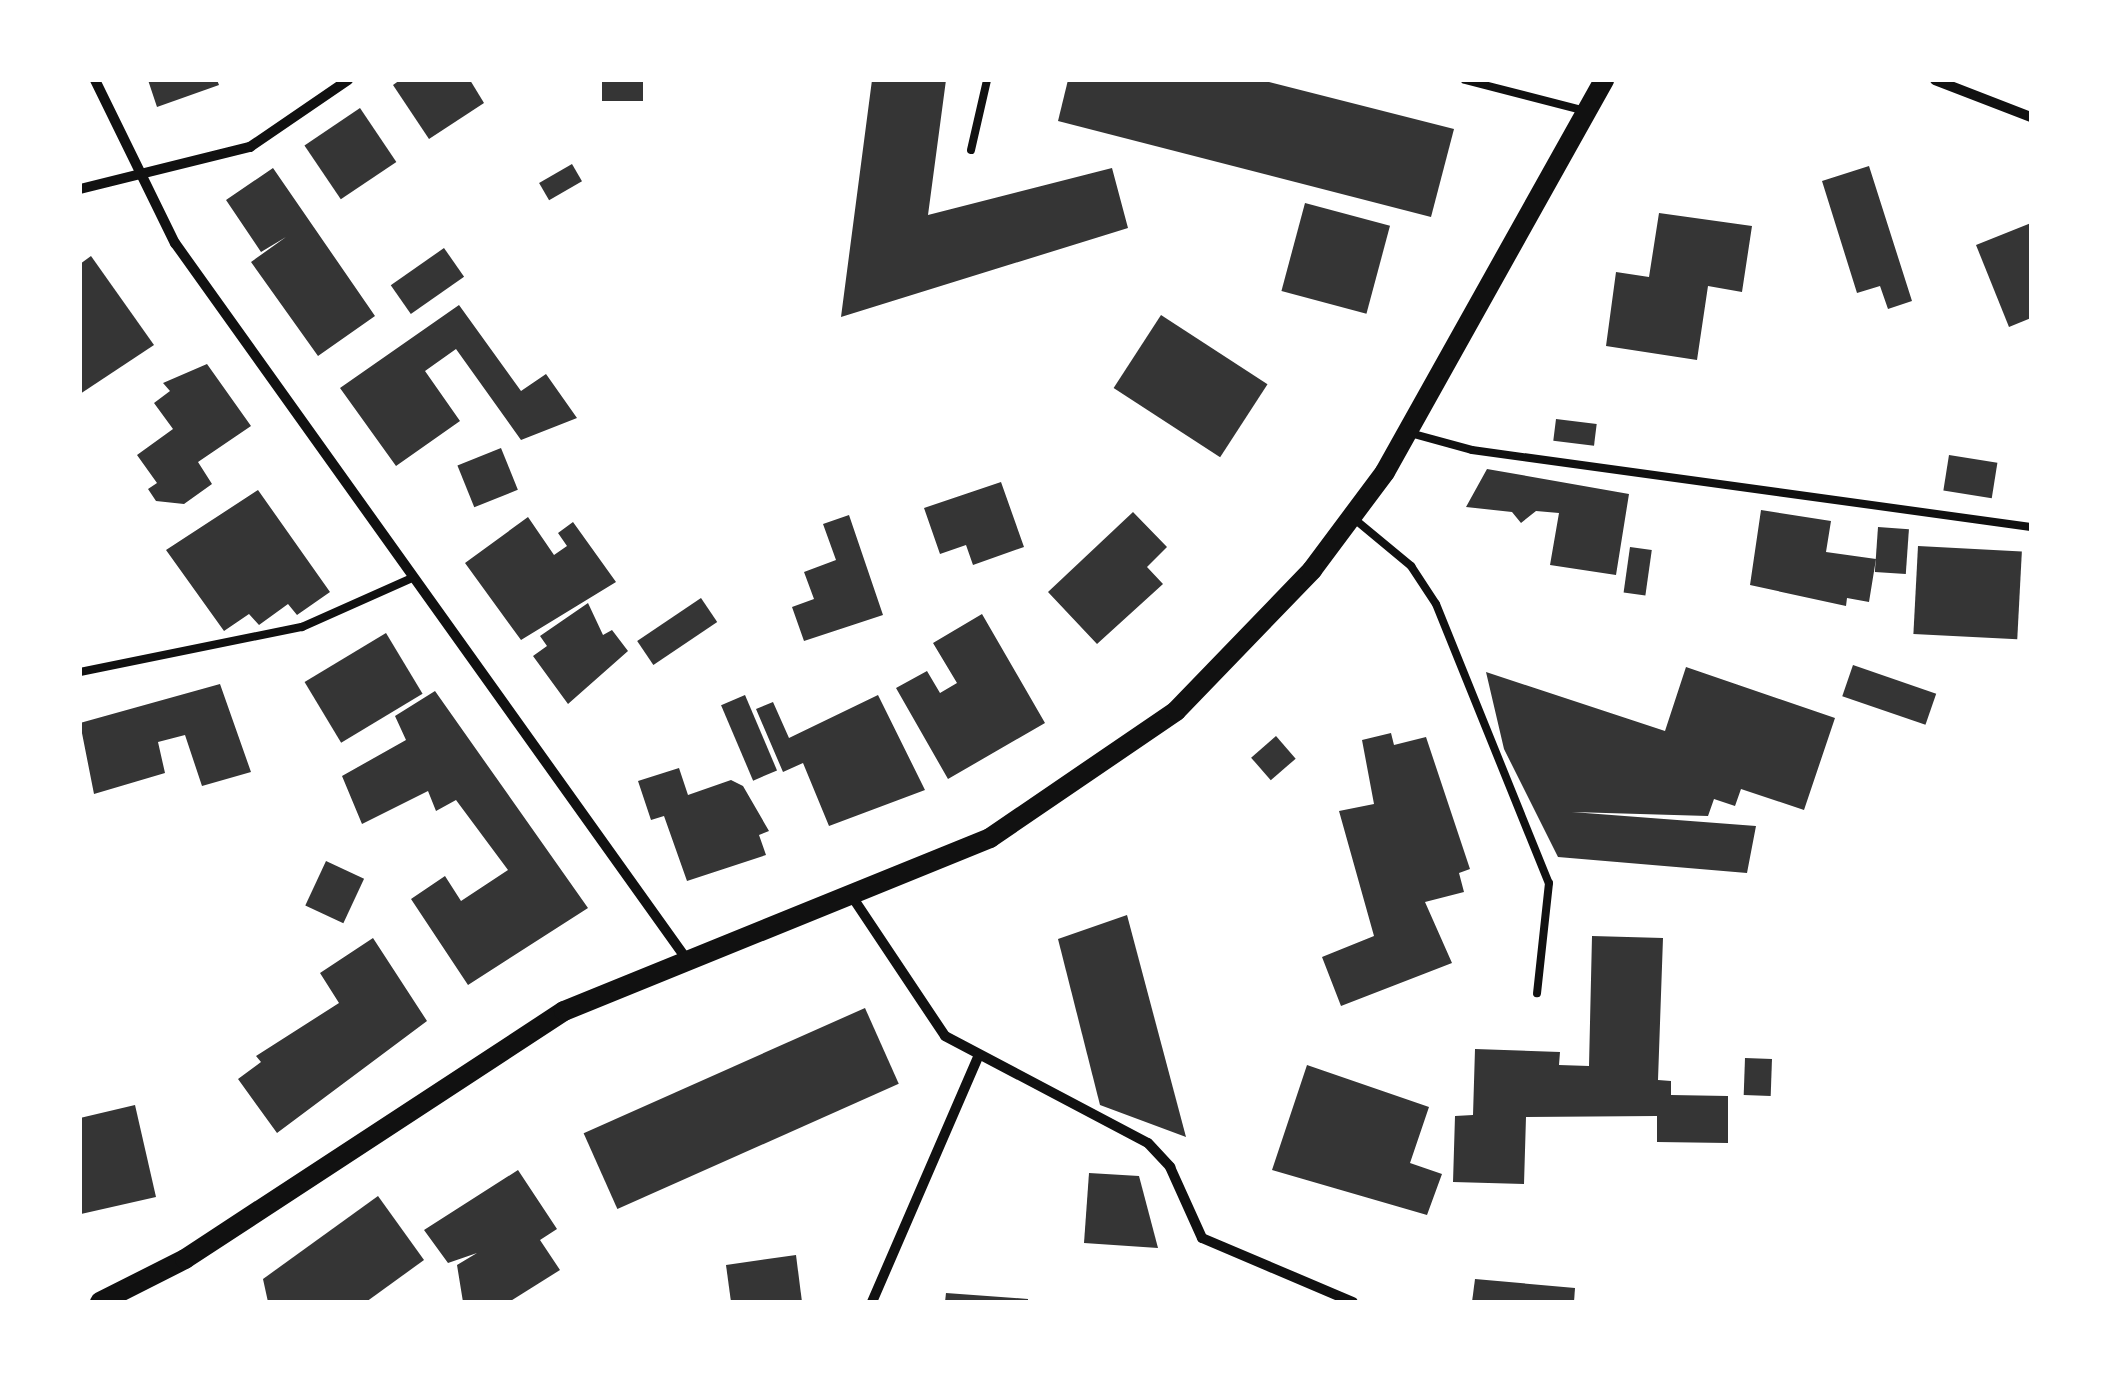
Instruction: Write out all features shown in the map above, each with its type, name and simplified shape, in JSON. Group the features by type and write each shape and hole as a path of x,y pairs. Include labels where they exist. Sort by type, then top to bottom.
{"main road":[{"path":"100,1302 251,1218 480,1061 686,957 990,838 1128,749 1224,668 1352,518 1410,433 1604,80"}],"street":[{"path":"95,80 136,172 175,243 410,579 686,957"},
{"path":"80,189 136,172 250,147 348,80"},
{"path":"1941,81 2031,117"},
{"path":"851,894 944,1036 1148,1142 1170,1167 1202,1238 1336,1287 1353,1302"},
{"path":"872,1302 978,1057"}],"lane":[{"path":"971,150 987,80"},
{"path":"1465,80 1587,111"},
{"path":"1410,433 1472,450 2031,526"},
{"path":"1352,518 1412,566 1436,604 1549,884 1537,993"},
{"path":"80,672 302,628 410,579"}],"building":[{"path":"148,80 217,80 219,85 157,107"},
{"path":"400,80 470,80 484,103 429,139 393,85"},
{"path":"602,80 643,80 643,101 602,101"},
{"path":"872,80 946,80 928,215 1112,168 1128,228 841,317"},
{"path":"1068,80 1261,80 1454,129 1431,217 1058,121"},
{"path":"360,108 396,162 341,199 304,145"},
{"path":"572,164 582,181 549,200 539,183"},
{"path":"1869,166 1912,301 1888,309 1880,286 1857,293 1822,181"},
{"path":"273,168 375,316 318,356 251,262 286,237 261,252 226,200"},
{"path":"1305,203 1390,226 1366,314 1281,291"},
{"path":"1659,213 1752,226 1742,292 1708,286 1697,360 1606,346 1616,272 1649,277"},
{"path":"2031,223 2031,318 2009,327 1976,245"},
{"path":"444,248 464,277 411,314 391,285"},
{"path":"91,256 154,345 80,394 80,264"},
{"path":"459,305 521,391 546,374 577,418 521,440 456,349 425,371 460,421 396,466 340,388"},
{"path":"1161,315 1268,384 1220,457 1114,388"},
{"path":"207,364 251,426 198,462 212,484 184,504 156,501 148,489 157,483 137,455 173,429 154,403 170,391 163,383"},
{"path":"1556,419 1597,424 1594,446 1553,441"},
{"path":"501,448 518,490 474,507 457,466"},
{"path":"1949,455 1997,463 1992,498 1943,491"},
{"path":"1487,469 1629,494 1616,575 1550,565 1559,513 1536,511 1521,523 1512,512 1466,507"},
{"path":"1001,482 1024,547 973,565 966,545 940,554 924,508"},
{"path":"258,490 330,592 297,615 288,604 259,625 249,614 224,631 166,550"},
{"path":"1761,510 1831,521 1826,552 1876,559 1869,602 1847,598 1846,606 1750,585"},
{"path":"1133,512 1167,547 1147,567 1163,584 1097,644 1048,592"},
{"path":"849,515 883,615 804,641 792,607 814,599 804,572 836,560 823,524"},
{"path":"528,517 554,555 567,546 558,533 573,522 616,582 521,640 465,563"},
{"path":"1878,527 1909,529 1906,574 1875,572"},
{"path":"1918,546 2022,551 2017,639 1913,634"},
{"path":"1630,547 1652,550 1645,596 1624,593"},
{"path":"701,598 717,622 653,665 637,641"},
{"path":"588,603 603,635 612,630 628,651 568,704 533,656 547,646 540,636"},
{"path":"982,614 1045,723 948,779 896,688 927,671 940,693 957,683 933,643"},
{"path":"386,633 423,694 341,743 305,682"},
{"path":"1853,665 1936,694 1925,725 1842,696"},
{"path":"1686,667 1835,718 1804,810 1741,789 1735,806 1714,799 1708,816 1572,812 1756,826 1747,873 1558,857 1504,749 1486,672 1665,731"},
{"path":"220,684 251,772 202,786 185,735 158,742 165,773 94,794 80,723"},
{"path":"435,691 588,908 468,985 411,899 445,876 461,901 508,870 456,800 436,811 428,791 362,824 342,776 406,740 395,716"},
{"path":"745,695 777,770 753,781 721,705"},
{"path":"878,695 925,790 829,826 803,763 783,772 756,709 773,702 789,738"},
{"path":"1391,733 1394,745 1426,737 1470,869 1459,873 1464,892 1425,902 1452,963 1341,1006 1322,957 1374,936 1339,811 1374,804 1362,740"},
{"path":"1276,736 1296,759 1271,780 1251,758"},
{"path":"679,768 688,795 731,780 743,786 769,831 759,835 766,855 687,881 664,816 651,820 638,781"},
{"path":"326,861 364,879 343,923 305,905"},
{"path":"1127,915 1186,1137 1100,1105 1058,939"},
{"path":"1592,936 1663,938 1658,1080 1671,1081 1671,1095 1728,1096 1728,1143 1657,1142 1657,1116 1526,1117 1524,1184 1453,1182 1455,1116 1473,1115 1475,1049 1560,1052 1559,1065 1589,1066"},
{"path":"373,938 427,1021 277,1133 238,1079 261,1062 256,1056 339,1003 320,973"},
{"path":"865,1008 899,1084 617,1209 584,1133"},
{"path":"1745,1058 1772,1059 1771,1096 1744,1095"},
{"path":"1307,1065 1429,1107 1410,1163 1442,1174 1427,1215 1272,1170"},
{"path":"135,1105 156,1197 81,1214 80,1118"},
{"path":"518,1170 557,1229 540,1240 560,1270 509,1302 463,1302 457,1265 477,1253 448,1263 424,1230"},
{"path":"1089,1173 1139,1176 1158,1248 1084,1243"},
{"path":"378,1196 424,1260 366,1302 268,1302 263,1279"},
{"path":"796,1255 802,1302 731,1302 726,1265"},
{"path":"1475,1279 1575,1288 1574,1302 1472,1302"},
{"path":"946,1293 1028,1299 1028,1302 945,1302"}]}
